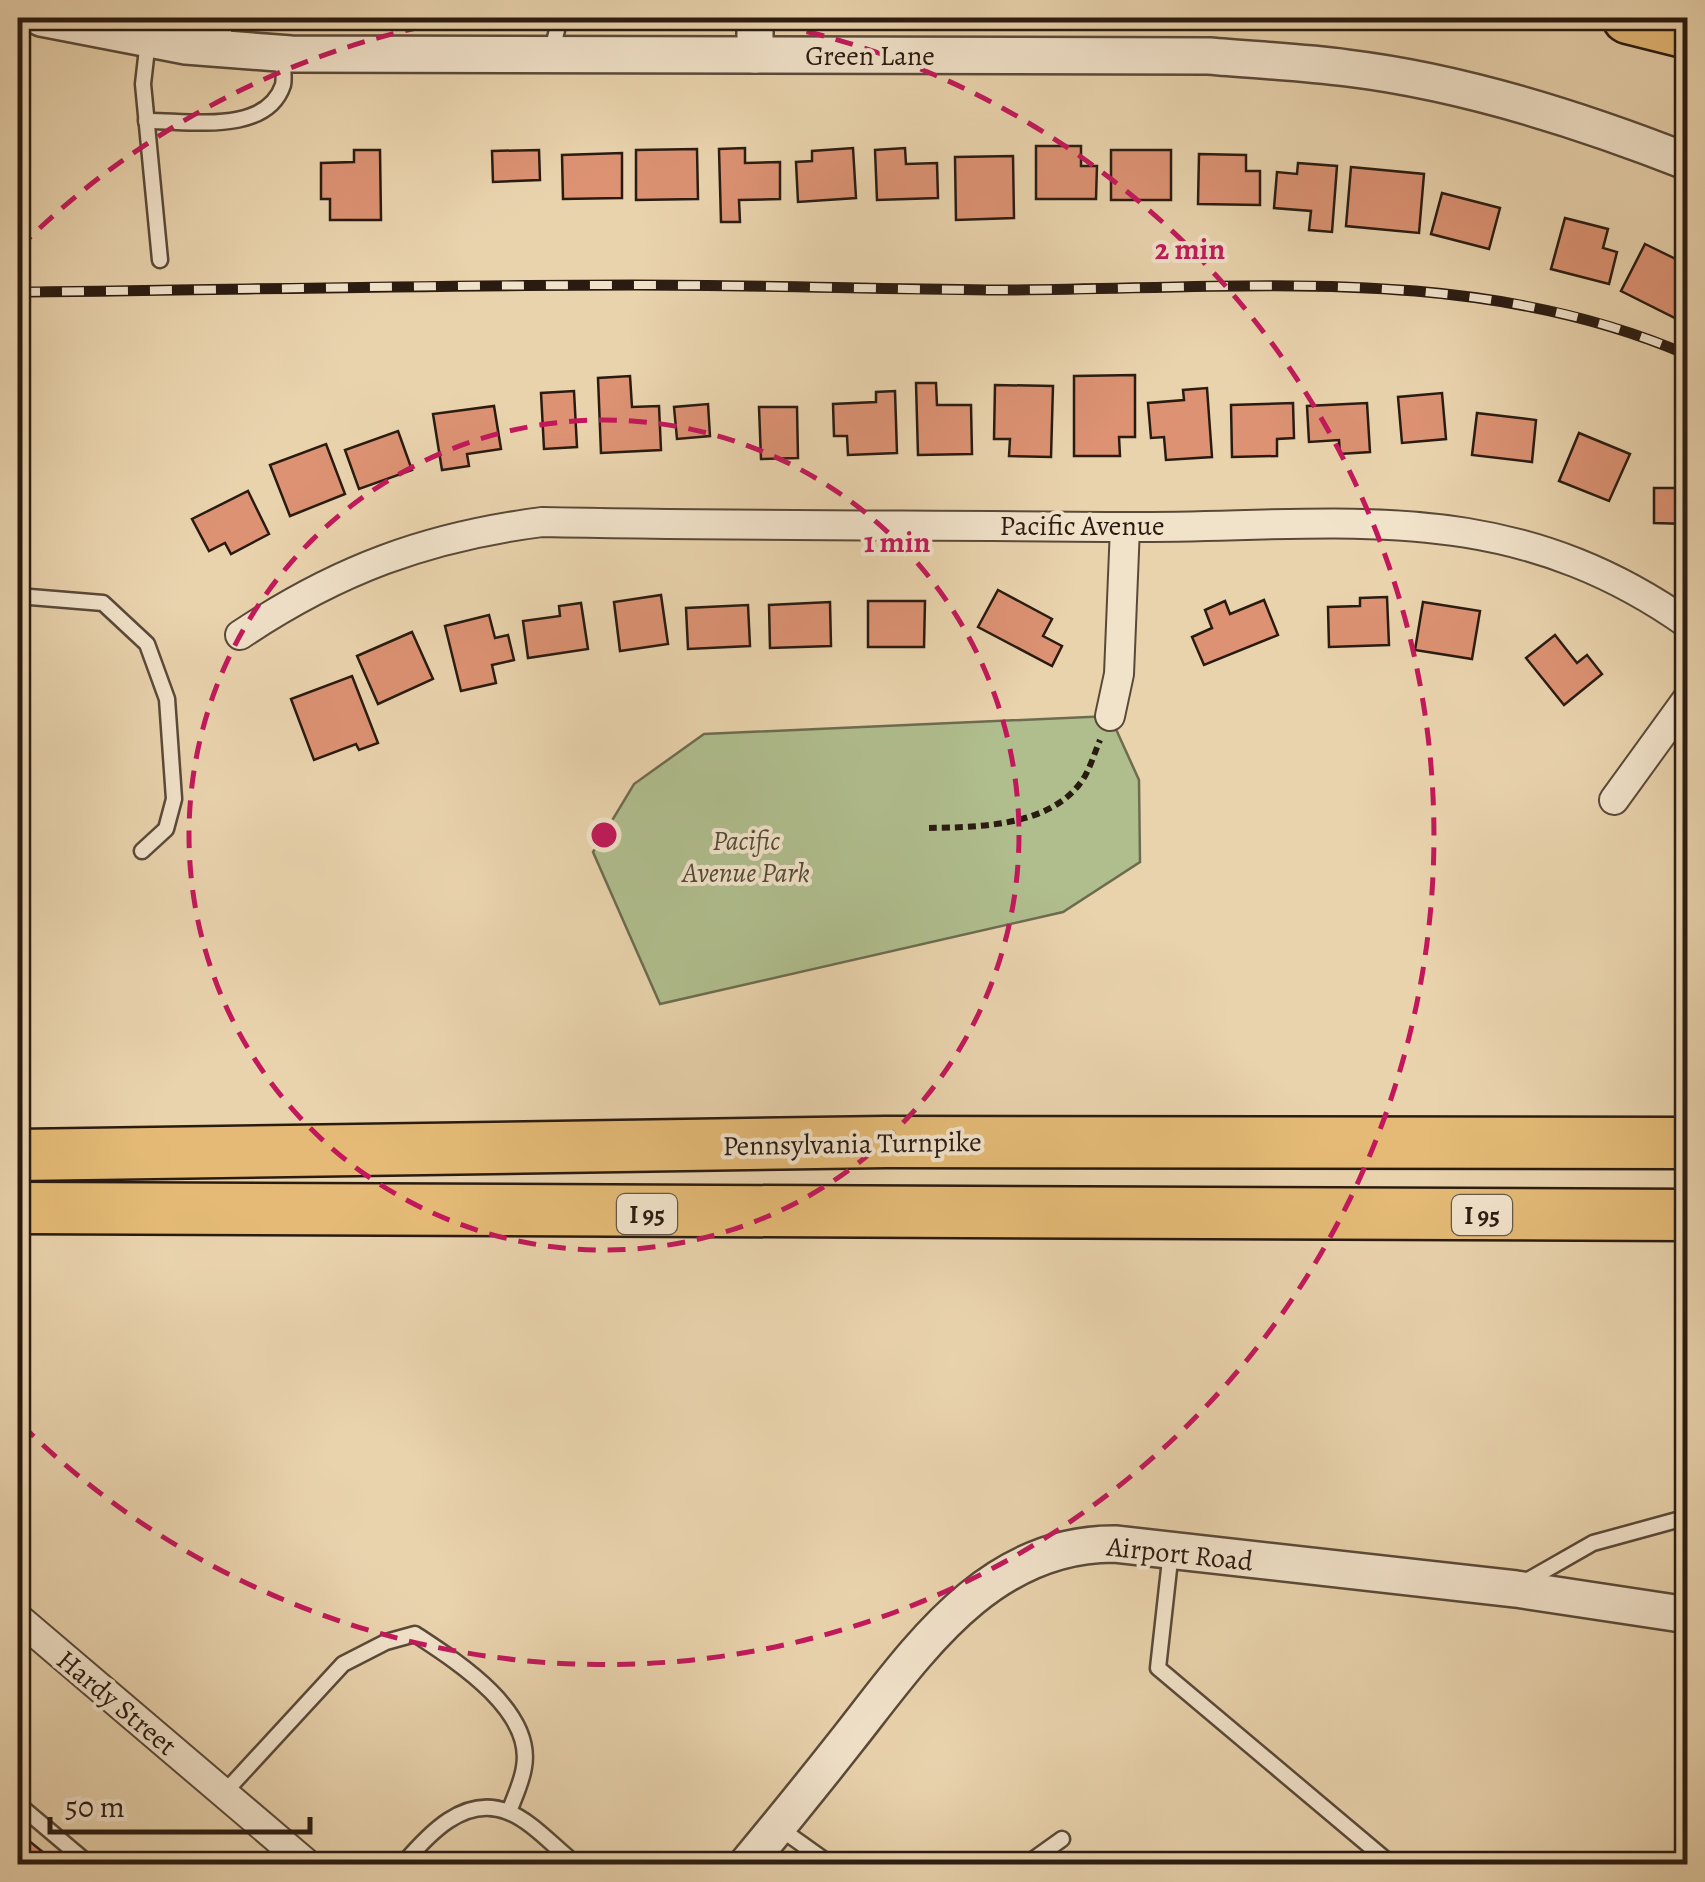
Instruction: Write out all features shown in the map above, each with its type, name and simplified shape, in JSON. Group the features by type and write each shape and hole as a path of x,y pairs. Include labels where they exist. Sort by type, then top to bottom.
{"highway":[{"path":"1628,18 1688,34"},
{"name":"Pennsylvania Turnpike","path":"18,1155 886,1142 1688,1143"},
{"name":"I 95","path":"18,1208 608,1214 1688,1215"}],"street":[{"name":"Green Lane","path":"41,18 148,40 223,33 282,53 1208,56 1347,68 1424,81 1553,114 1688,162"},
{"path":"755,18 755,55"},
{"name":"Pacific Avenue","path":"240,636 302,593 351,570 496,528 542,522 1125,527 1390,522 1484,535 1568,560 1631,588 1688,624"},
{"path":"1110,716 1120,674 1125,527"},
{"path":"1614,800 1688,698"},
{"name":"Airport Road","path":"746,1864 916,1651 997,1577 1023,1562 1079,1546 1116,1544 1516,1590 1688,1615"},
{"name":"Hardy Street","path":"18,1618 307,1864"}],"lane":[{"path":"551,54 560,18"},
{"path":"148,40 146,121 160,260"},
{"path":"146,121 244,120 263,110 283,84 282,53"},
{"path":"18,596 103,602 147,644 167,700 174,799 166,829 142,851"},
{"path":"1516,1590 1537,1572 1593,1543 1688,1517"},
{"path":"1172,1551 1158,1668 1391,1864"},
{"path":"224,1793 344,1664 386,1642 415,1634 444,1653 511,1714 524,1740 524,1766 509,1812"},
{"path":"18,1804 89,1864"},
{"path":"403,1864 430,1832 450,1818 493,1809 509,1812 576,1864"},
{"path":"778,1826 830,1864"},
{"path":"1027,1864 1062,1839"}],"path":[{"path":"929,828 997,827 1052,806 1084,779 1110,716"}],"green space":[{"name":"Pacific Avenue Park","path":"1110,716 1139,780 1140,862 1063,912 660,1004 593,852 634,784 704,734"}],"building":[{"path":"1036,146 1081,146 1081,166 1097,166 1096,199 1036,199"},
{"path":"745,148 745,163 780,162 780,199 739,200 740,222 721,222 719,149"},
{"path":"853,148 856,198 798,202 796,162 812,161 812,151"},
{"path":"905,148 906,164 937,163 938,198 877,200 875,150"},
{"path":"697,149 698,199 636,200 636,150"},
{"path":"354,150 380,150 381,220 330,220 330,199 321,199 321,163 354,162"},
{"path":"539,150 540,180 493,182 492,151"},
{"path":"1111,150 1171,150 1171,200 1111,200"},
{"path":"622,153 622,198 563,199 562,155"},
{"path":"1199,154 1246,155 1246,171 1260,171 1260,205 1198,204"},
{"path":"1013,156 1014,218 956,220 955,157"},
{"path":"1298,163 1337,166 1332,232 1309,230 1311,211 1274,208 1277,172 1297,174"},
{"path":"1351,167 1424,174 1419,233 1346,226"},
{"path":"1442,193 1500,208 1489,249 1431,234"},
{"path":"1565,218 1608,229 1603,248 1617,252 1609,284 1551,269"},
{"path":"1645,244 1688,265 1688,293 1675,318 1621,291"},
{"path":"1135,375 1135,437 1119,437 1120,456 1074,456 1074,376"},
{"path":"630,376 632,407 659,406 661,450 601,453 598,378"},
{"path":"916,383 936,383 937,405 971,405 972,454 918,455"},
{"path":"995,385 1053,386 1051,457 1009,456 1010,439 994,439"},
{"path":"1207,388 1212,457 1166,460 1164,437 1151,438 1148,403 1184,400 1183,390"},
{"path":"574,391 577,447 544,449 541,393"},
{"path":"895,391 897,453 848,455 847,436 834,436 833,404 876,402 876,392"},
{"path":"1442,393 1446,439 1402,443 1398,397"},
{"path":"1293,403 1294,438 1277,439 1277,456 1232,457 1231,405"},
{"path":"1367,403 1370,452 1340,454 1339,440 1309,442 1307,406"},
{"path":"708,404 710,436 677,439 674,407"},
{"path":"494,406 501,449 467,454 469,466 442,470 433,414"},
{"path":"759,407 797,407 798,458 761,459"},
{"path":"1477,413 1536,420 1532,462 1472,455"},
{"path":"398,431 412,470 359,489 345,450"},
{"path":"1579,433 1630,454 1609,501 1559,481"},
{"path":"326,444 345,494 290,516 270,465"},
{"path":"1654,488 1688,488 1688,524 1654,523"},
{"path":"248,491 269,534 231,554 225,543 209,551 192,519"},
{"path":"998,590 1052,619 1043,636 1062,646 1052,666 978,627"},
{"path":"661,595 668,644 620,651 614,602"},
{"path":"1387,597 1389,645 1329,647 1328,607 1360,606 1360,598"},
{"path":"1264,600 1278,635 1204,665 1192,637 1212,628 1205,610 1225,601 1230,614"},
{"path":"868,601 925,601 924,647 868,647"},
{"path":"830,602 831,646 770,648 769,605"},
{"path":"1423,602 1480,611 1472,659 1415,650"},
{"path":"581,603 588,649 528,658 523,621 560,616 559,606"},
{"path":"748,605 750,646 688,649 686,608"},
{"path":"489,615 495,638 508,635 514,660 492,665 496,683 461,691 445,626"},
{"path":"412,632 433,679 378,704 357,656"},
{"path":"1555,635 1577,663 1587,655 1602,674 1564,705 1526,658"},
{"path":"352,676 378,743 359,750 356,744 314,760 291,699"},
{"path":"18,1832 49,1857 44,1864 18,1864"}],"railway":[{"path":"18,292 557,285 988,290 1343,287 1518,304 1604,325 1688,355"}]}
